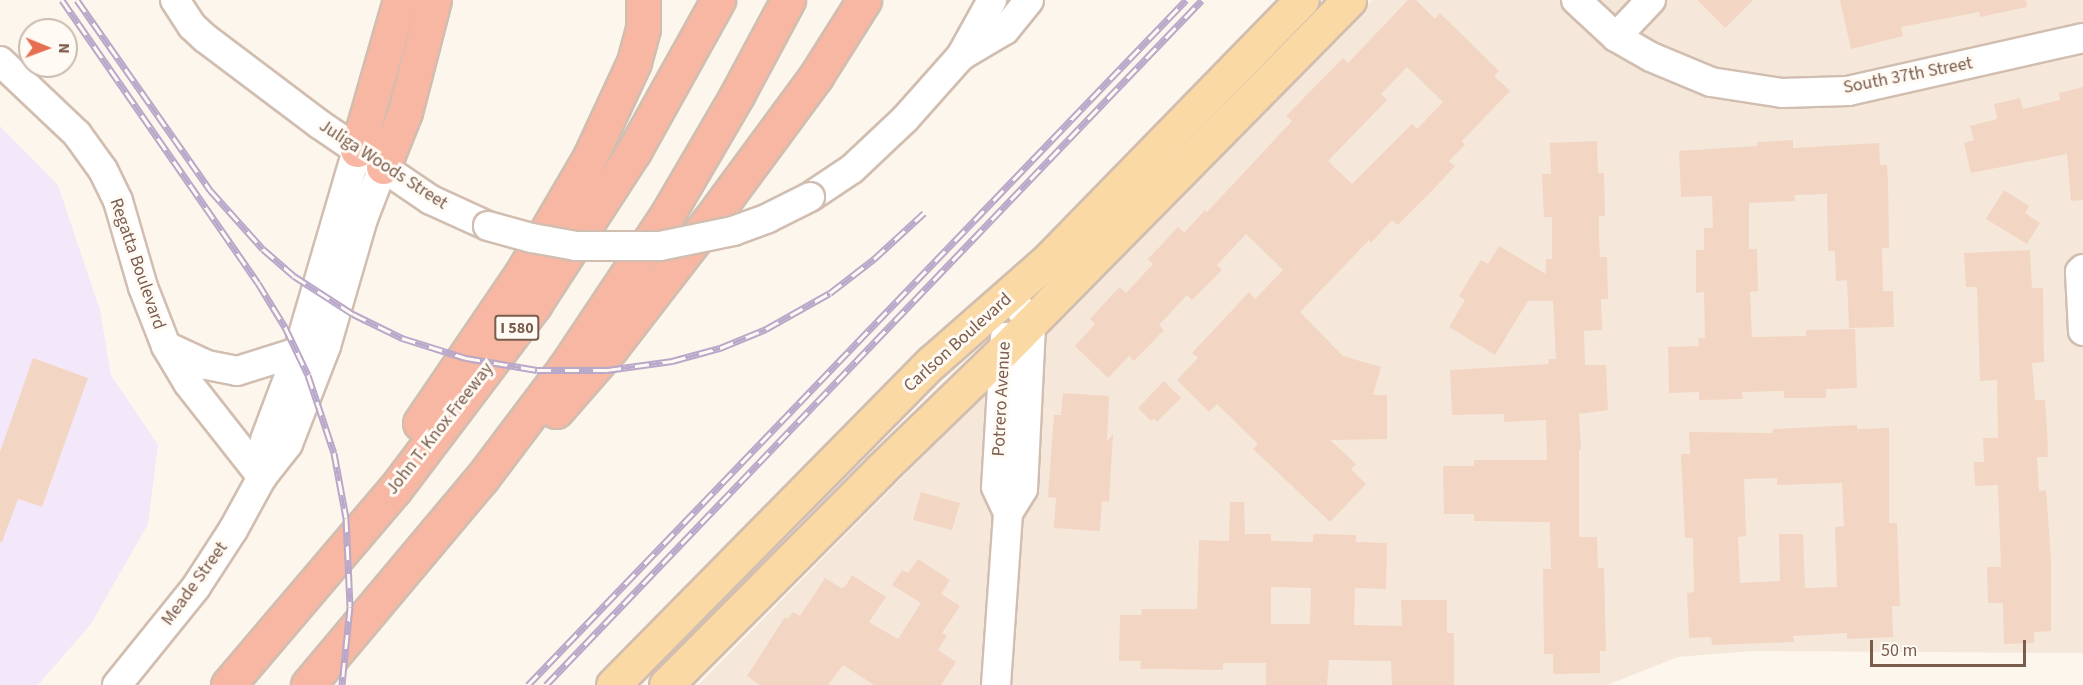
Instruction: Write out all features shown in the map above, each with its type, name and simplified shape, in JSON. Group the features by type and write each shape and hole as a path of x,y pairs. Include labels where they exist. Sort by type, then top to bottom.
{"highway":[{"path":"370,159 400,0"},
{"path":"370,159 405,112 434,0"},
{"path":"277,629 484,331 558,214 589,159 634,62 643,28 643,0"},
{"name":"John T. Knox Freeway","path":"228,685 410,471 534,305 634,150 718,0"},
{"path":"308,685 453,514 545,396 638,262 715,134 788,0"},
{"path":"453,514 563,405 611,348 710,220 811,83 864,0"}],"main road":[{"name":"Carlson Boulevard","path":"614,685 640,656 932,362 1010,296 1302,0"},
{"name":"Carlson Boulevard","path":"673,683 880,470 1031,323 1349,0"}],"street":[{"name":"Juliga Woods Street","path":"175,0 181,12 205,38 370,159 431,200 488,226 525,237 576,246 660,246 733,231 776,215 810,197 852,169 880,144 961,56 992,0"},
{"name":"Juliga Woods Street","path":"961,56 1005,30 1029,0"},
{"name":"South 37th Street","path":"1576,0 1616,37 1651,57 1711,82 1782,93 1848,91 2083,38"},
{"path":"1616,37 1651,0"},
{"name":"Regatta Boulevard","path":"0,61 77,134 103,170 117,201 143,287 166,346 188,383 262,477"},
{"path":"262,477 266,440 370,159"},
{"path":"262,477 288,444 306,404 334,324 363,219 370,159"},
{"path":"2083,268 2080,272 2083,331"},
{"name":"Potrero Avenue","path":"996,685 1008,513 1023,489 1031,323 1010,296"},
{"name":"Potrero Avenue","path":"1008,513 996,487 1003,351 1010,296"},
{"path":"166,346 207,365 237,370 298,351"},
{"name":"Meade Street","path":"117,685 206,572 233,530 262,477"},
{"path":"640,656 673,683"}],"shaded area":[{"path":"1372,0 2083,0 2083,653 1752,651 1678,657 1607,685 698,685"},
{"path":"0,126 58,185 100,310 111,375 158,445 148,524 91,624 38,685 0,685"}],"building":[{"path":"1408,0 1416,0 1435,19 1440,13 1499,71 1494,76 1510,91 1462,141 1465,145 1449,161 1455,166 1429,194 1398,225 1392,220 1371,243 1369,240 1300,312 1343,356 1381,367 1373,395 1387,395 1387,439 1330,440 1356,464 1351,469 1366,484 1330,522 1253,449 1258,444 1217,404 1209,412 1177,380 1198,358 1192,353 1249,292 1255,299 1283,270 1246,234 1217,265 1222,270 1192,300 1187,295 1159,325 1164,330 1134,361 1129,356 1108,378 1075,346 1095,324 1090,319 1112,295 1120,287 1126,293 1153,264 1148,259 1178,227 1184,233 1205,210 1207,212 1292,121 1286,116 1343,58 1348,63","holes":["1407,67 1443,102 1417,129 1412,124 1352,184 1328,161 1387,100 1381,94"]},
{"path":"1697,0 1753,0 1725,28"},
{"path":"1840,0 2026,0 2027,7 1980,17 1979,12 1901,27 1903,36 1851,49"},
{"path":"2083,87 2083,200 2071,201 2067,154 1971,173 1964,143 1974,140 1970,126 1997,119 1994,104 2020,98 2023,109 2060,100 2059,93"},
{"path":"1793,140 1793,148 1879,143 1880,165 1887,165 1888,181 1889,248 1882,248 1883,291 1893,291 1894,327 1849,328 1847,280 1836,281 1835,251 1828,251 1827,194 1794,195 1795,201 1749,203 1749,249 1757,249 1758,291 1750,292 1752,337 1806,336 1806,330 1855,329 1857,388 1826,389 1826,398 1784,398 1784,391 1742,392 1743,399 1699,400 1699,392 1669,393 1668,347 1699,346 1698,338 1705,338 1704,292 1696,293 1696,250 1704,250 1704,228 1713,228 1712,196 1681,197 1679,151 1757,146 1757,142"},
{"path":"1597,141 1598,173 1604,173 1605,216 1599,216 1600,257 1607,257 1608,299 1601,299 1602,330 1584,331 1585,365 1606,365 1608,410 1579,414 1581,450 1579,450 1579,537 1597,537 1598,568 1604,568 1606,651 1600,651 1600,673 1553,674 1553,654 1544,654 1543,569 1551,569 1550,522 1474,521 1474,514 1444,514 1443,466 1474,466 1474,460 1547,460 1546,420 1504,422 1504,414 1452,415 1450,370 1549,364 1548,359 1556,359 1553,301 1528,301 1495,355 1449,327 1465,300 1459,296 1469,279 1481,260 1488,264 1499,246 1546,274 1546,259 1552,259 1552,217 1544,217 1542,174 1551,174 1550,143"},
{"path":"2004,190 2029,206 2025,213 2040,223 2027,244 1986,219"},
{"path":"2030,250 2032,288 2043,288 2044,362 2032,363 2035,400 2045,400 2048,457 2037,457 2039,491 2046,490 2051,560 2051,631 2034,632 2034,643 2004,644 2003,603 1988,603 1987,567 2001,567 1998,485 1975,486 1974,462 1984,462 1983,438 1998,438 1997,380 1980,381 1977,287 1966,287 1964,253"},
{"path":"33,358 88,378 42,507 18,499 2,542 0,542 0,452"},
{"path":"1164,381 1181,398 1157,422 1154,418 1151,421 1138,408"},
{"path":"1063,393 1109,396 1107,441 1113,434 1109,502 1102,501 1100,531 1054,528 1056,498 1048,497 1054,415 1061,415"},
{"path":"1857,425 1857,429 1889,428 1889,523 1897,523 1900,606 1892,606 1893,637 1847,639 1847,633 1793,636 1794,642 1712,645 1711,637 1689,638 1687,593 1694,592 1693,538 1685,538 1681,454 1690,454 1689,432 1773,433 1773,429","holes":["1777,478 1777,485 1842,483 1844,526 1835,527 1837,587 1805,588 1803,534 1779,534 1780,581 1740,583 1738,537 1746,536 1744,479"]},
{"path":"921,492 960,503 952,530 913,520"},
{"path":"1230,502 1244,502 1245,534 1271,534 1271,541 1313,542 1313,534 1356,535 1356,542 1387,543 1386,589 1355,588 1354,625 1402,626 1401,600 1447,600 1447,633 1454,633 1454,685 1392,685 1391,661 1329,660 1327,685 1266,685 1266,663 1223,663 1223,670 1140,669 1141,661 1119,661 1120,615 1141,615 1142,609 1197,609 1199,540 1229,541","holes":["1271,587 1311,588 1310,624 1271,624"]},
{"path":"918,559 950,580 941,594 960,606 942,633 947,636 938,650 956,662 941,685 874,685 843,665 828,685 760,685 747,676 785,617 788,619 793,612 800,616 825,578 841,588 845,587 852,575 886,597 869,622 898,639 921,603 892,585 902,570 908,573"}],"railway":[{"path":"62,0 258,283 285,327 308,375 334,453 346,518 350,607 342,685"},
{"path":"77,0 210,190 263,249 294,276 353,314 402,338 466,358 537,370 607,370 672,361 720,348 766,329 830,293 874,259 924,213"},
{"path":"528,685 1186,0"},
{"path":"546,685 1202,0"}]}
